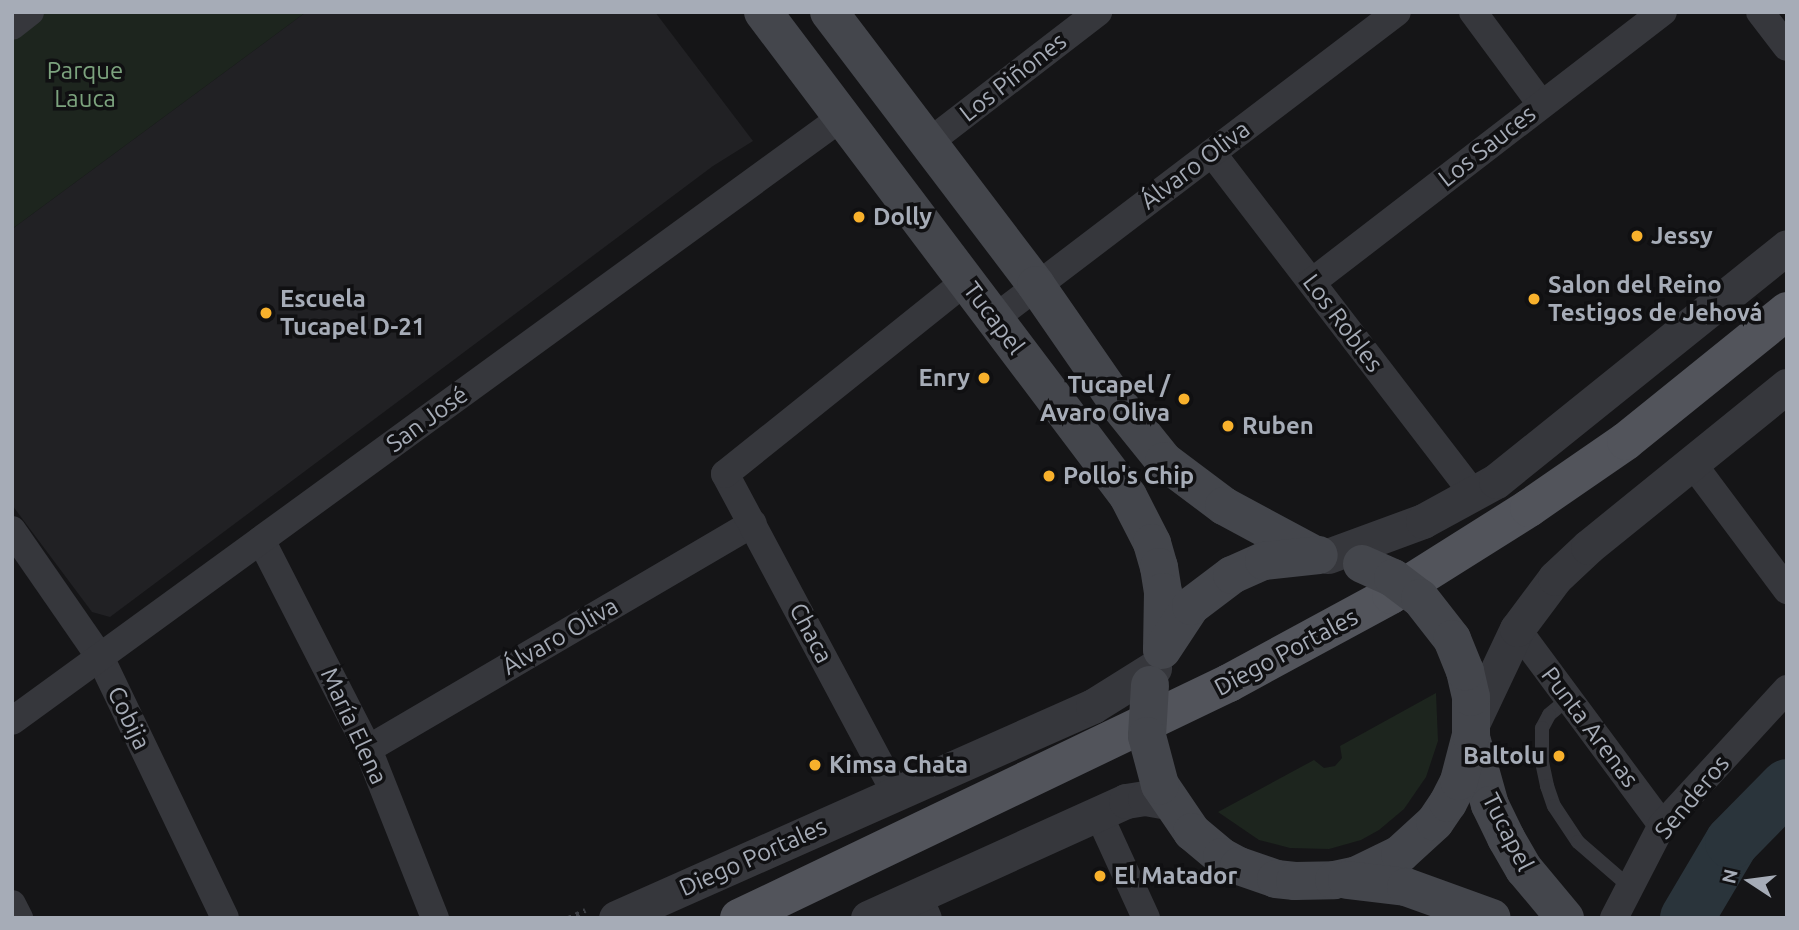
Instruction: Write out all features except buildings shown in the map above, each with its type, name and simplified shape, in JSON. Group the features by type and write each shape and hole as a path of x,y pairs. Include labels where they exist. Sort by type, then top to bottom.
{"main road":[{"name":"Tucapel","path":"763,12 1105,464 1141,519 1152,543 1163,592 1147,736 1164,793"},
{"path":"829,12 1036,285 1119,405 1164,461 1224,506 1335,558"},
{"name":"Diego Portales","path":"739,918 1229,683 1391,595 1518,516 1626,441 1787,311"},
{"name":"Tucapel","path":"1335,558 1393,578 1420,598 1452,639 1465,671 1479,771 1506,838 1524,869 1565,918"},
{"path":"1156,667 1191,606 1232,575 1264,561 1335,558"},
{"path":"1334,880 1357,875 1400,855 1435,822 1460,781 1471,729"},
{"path":"1164,793 1206,846 1239,866 1276,879 1358,880 1406,887 1492,918"}],"street":[{"path":"12,26 30,12"},
{"name":"Los Piñones","path":"928,143 1098,12"},
{"name":"Álvaro Oliva","path":"995,318 1397,12"},
{"path":"1473,12 1541,104"},
{"name":"Los Sauces","path":"1312,282 1663,12"},
{"path":"1760,12 1787,47"},
{"name":"San José","path":"12,721 842,117"},
{"name":"Los Robles","path":"1212,153 1474,494"},
{"path":"1335,558 1423,520 1474,494 1520,464 1787,247"},
{"name":"Chaca","path":"896,794 725,474 966,281"},
{"path":"1471,729 1517,629 1541,594 1580,555 1787,386"},
{"path":"1692,463 1787,590"},
{"name":"Álvaro Oliva","path":"368,749 753,523"},
{"name":"Cobija","path":"12,530 100,657 225,918"},
{"name":"María Elena","path":"261,540 368,749 435,918"},
{"name":"Punta Arenas","path":"1517,629 1662,825"},
{"name":"Diego Portales","path":"616,918 1093,706 1156,667"},
{"name":"Senderos","path":"1614,918 1662,825 1787,689"},
{"path":"867,918 923,906 1098,813 1136,799 1164,793"},
{"path":"1098,813 1146,918"},
{"path":"12,904 19,918"}],"lane":[{"path":"1569,698 1549,715 1542,728 1542,762 1547,786 1559,816 1578,842 1630,887"}],"shaded area":[{"name":"Escuela Tucapel D-21","path":"306,12 655,12 753,141 713,166 110,617 92,612 12,505 12,229"}],"green space":[{"name":"Parque Lauca","path":"40,12 306,12 12,229 12,33"},
{"path":"1436,693 1438,741 1426,777 1404,809 1379,830 1361,840 1329,849 1290,848 1259,840 1218,812 1314,760 1324,768 1335,766 1342,758 1340,746"}],"waterway":[{"path":"1687,918 1732,842 1787,786"}],"place":[{"name":"Dolly","path":"859,217"},
{"name":"Jessy","path":"1637,236"},
{"name":"Salon del Reino Testigos de Jehová","path":"1534,299"},
{"name":"Escuela Tucapel D-21","path":"266,313"},
{"name":"Enry","path":"984,378"},
{"name":"Tucapel / Avaro Oliva","path":"1184,399"},
{"name":"Ruben","path":"1228,426"},
{"name":"Pollo's Chip","path":"1049,476"},
{"name":"Baltolu","path":"1559,756"},
{"name":"Kimsa Chata","path":"815,765"},
{"name":"El Matador","path":"1100,876"}]}
